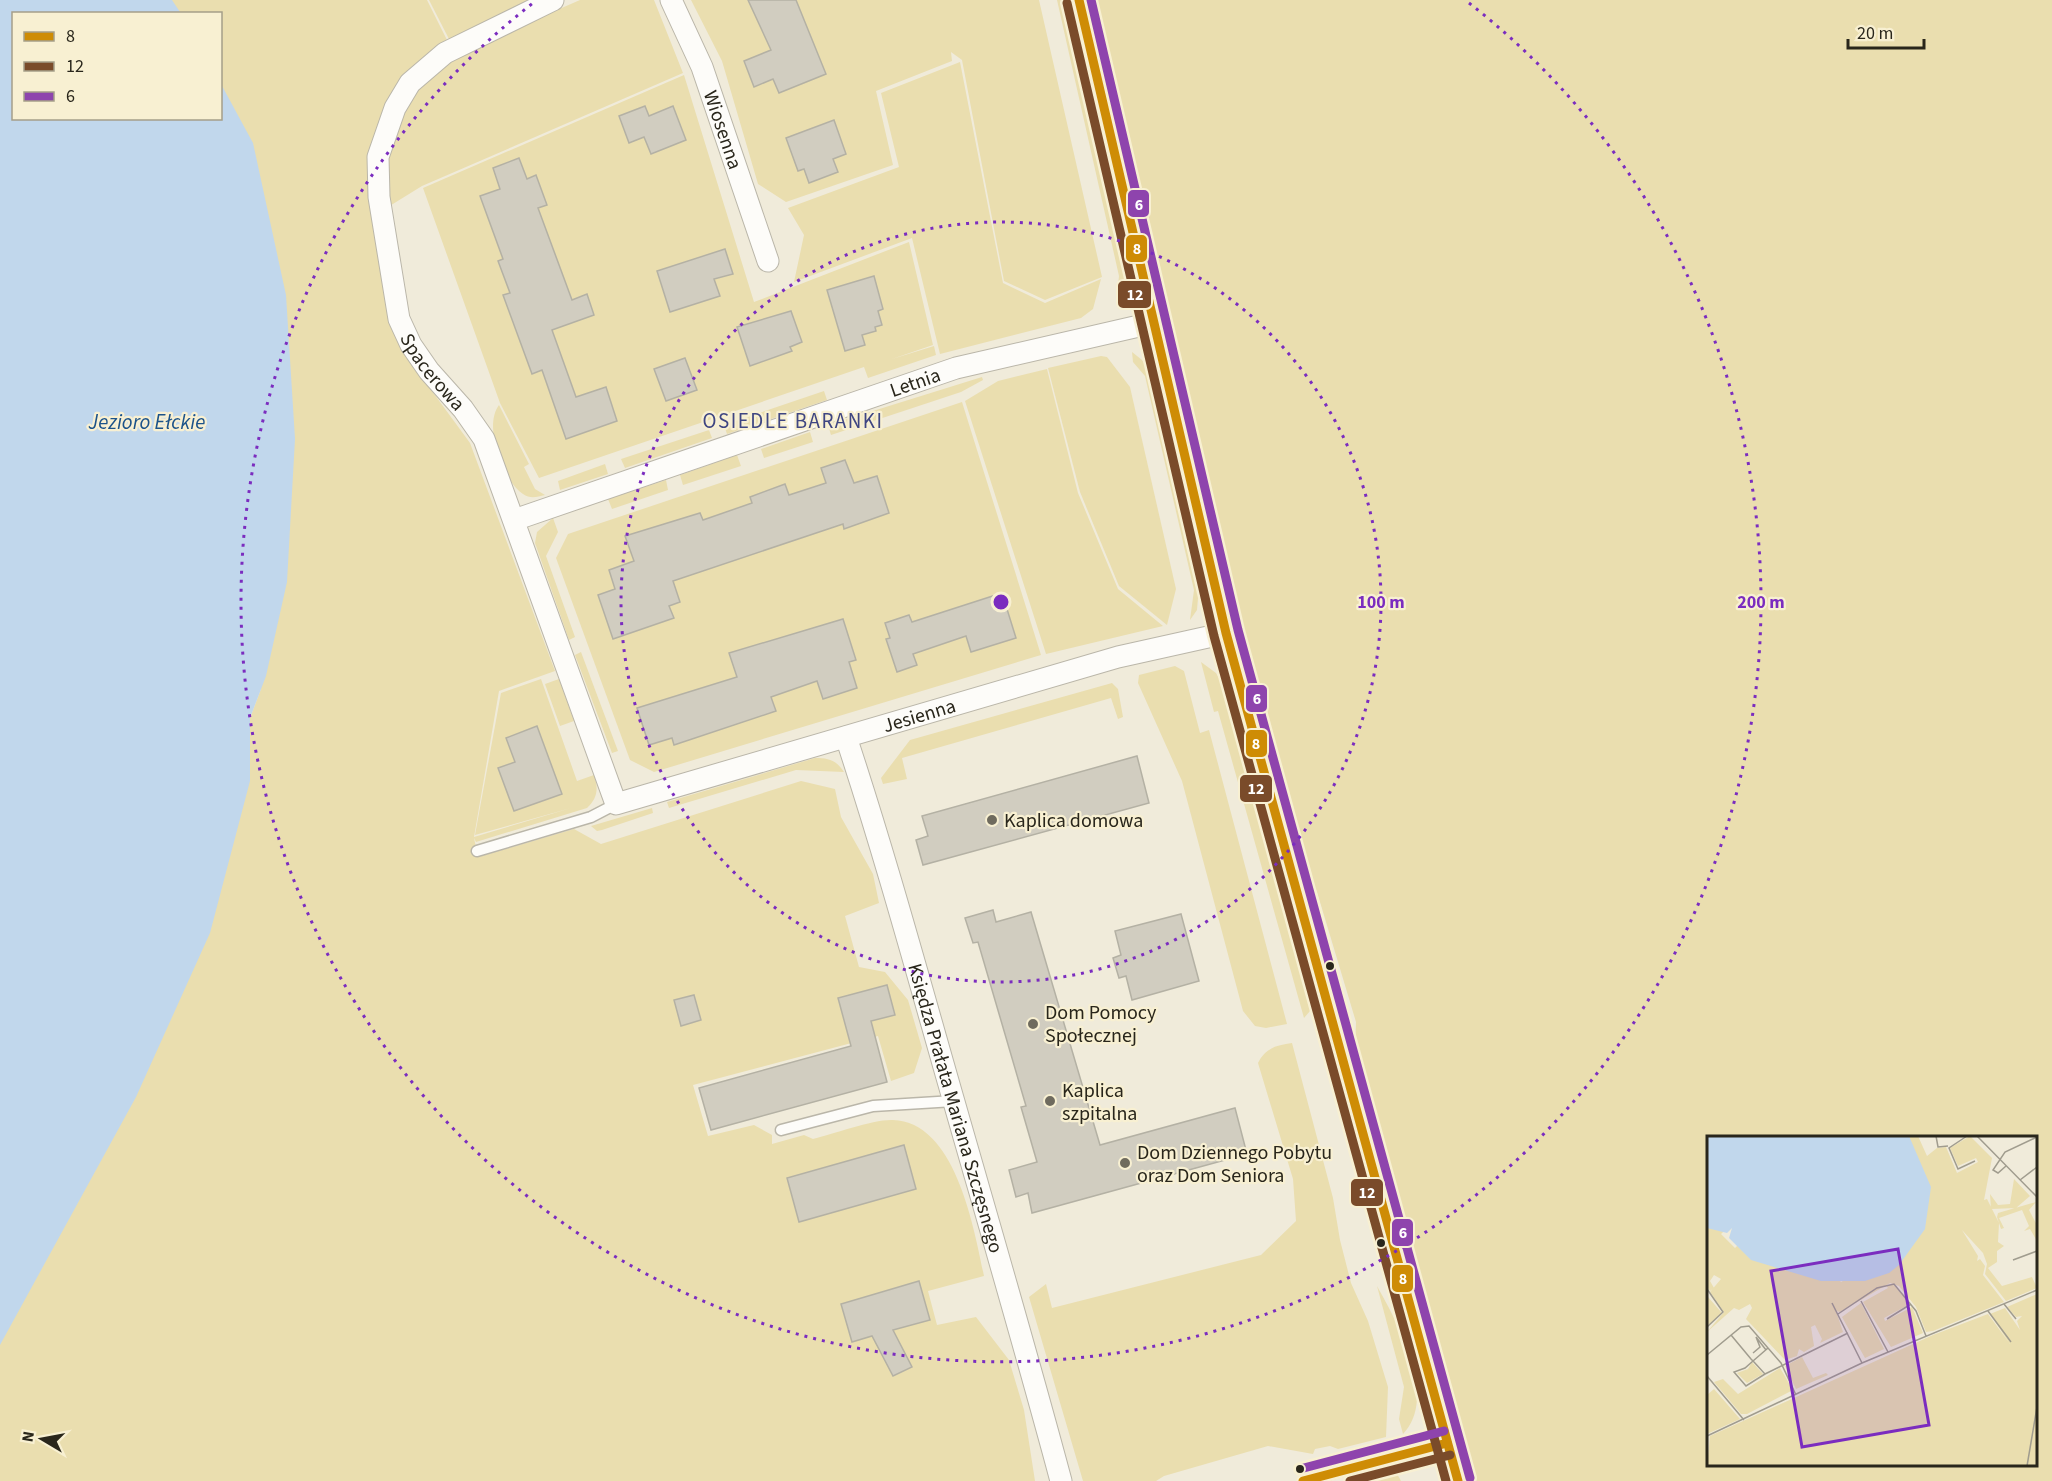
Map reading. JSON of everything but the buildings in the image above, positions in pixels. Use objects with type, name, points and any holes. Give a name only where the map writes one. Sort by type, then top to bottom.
[{"type":"street","name":"Spacerowa","points":[[553,0],[445,53],[410,84],[395,108],[378,157],[379,197],[399,319],[411,345],[429,371],[463,409],[484,439],[616,804]]},
{"type":"street","name":"Wiosenna","points":[[671,0],[702,67],[768,261]]},
{"type":"street","points":[[1079,0],[1226,633],[1458,1481]]},
{"type":"street","name":"Letnia","points":[[514,520],[956,368],[1152,322]]},
{"type":"street","name":"Jesienna","points":[[616,804],[1118,657],[1226,633]]},
{"type":"street","name":"Księdza Prałata Mariana Szczęsnego","points":[[846,737],[909,938],[1008,1283],[1061,1481]]},
{"type":"lane","points":[[477,851],[591,817],[616,804]]},
{"type":"lane","points":[[781,1130],[873,1106],[954,1101]]},
{"type":"lane","points":[[1303,1481],[1447,1443]]},
{"type":"shaded area","points":[[66,0],[427,0],[448,42],[417,64],[395,91],[380,123],[370,159],[407,357],[470,443],[555,671],[499,691],[474,837],[571,808],[475,835],[501,693],[541,679],[577,781],[594,775],[596,785],[595,797],[587,808],[476,842],[474,838],[478,857],[574,829],[601,844],[801,781],[835,789],[841,817],[873,874],[879,903],[845,916],[859,967],[885,972],[908,1000],[922,1048],[914,1073],[891,1081],[878,1036],[693,1085],[708,1136],[754,1125],[772,1135],[772,1144],[804,1135],[813,1139],[865,1124],[893,1120],[915,1125],[932,1139],[947,1158],[958,1181],[974,1232],[984,1276],[928,1291],[937,1325],[976,1317],[1009,1360],[1024,1410],[1035,1481],[0,1481],[0,1178],[248,736],[250,718],[261,689],[220,120],[222,120],[222,12],[76,12]]},
{"type":"shaded area","points":[[429,0],[531,0],[450,41]]},
{"type":"shaded area","points":[[580,0],[654,0],[683,73],[422,186],[388,207],[388,161],[398,123],[416,93],[440,69],[471,50],[505,32]]},
{"type":"shaded area","points":[[691,0],[1039,0],[1102,277],[1045,300],[1004,281],[962,60],[951,52],[952,61],[876,91],[893,165],[786,202],[758,184],[722,61]]},
{"type":"shaded area","points":[[1057,0],[1065,0],[1127,272],[1127,286],[1119,309],[1117,295],[1119,276]]},
{"type":"shaded area","points":[[1097,0],[2052,0],[2052,1481],[1474,1481],[1355,1054],[1356,1022],[1317,892],[1298,852],[1239,628]]},
{"type":"shaded area","points":[[960,62],[1003,283],[1045,303],[1101,279],[1093,309],[1081,318],[940,354],[912,238],[794,282],[804,235],[788,208],[899,167],[881,93]]},
{"type":"shaded area","points":[[684,75],[754,302],[909,242],[933,345],[892,359],[934,346],[936,355],[868,378],[864,367],[539,478],[500,403],[423,188]]},
{"type":"shaded area","points":[[1132,352],[1142,360],[1149,371],[1199,586],[1197,610],[1190,620],[1194,590],[1145,376],[1133,362]]},
{"type":"shaded area","points":[[1101,356],[1107,357],[1130,387],[1176,589],[1167,625],[1119,586],[1080,492],[1048,368]]},
{"type":"shaded area","points":[[1047,369],[1078,493],[1118,589],[1163,626],[1046,654],[965,401],[998,381]]},
{"type":"shaded area","points":[[982,377],[983,380],[961,392],[831,435],[828,425]]},
{"type":"shaded area","points":[[824,391],[827,400],[727,434],[724,425]]},
{"type":"shaded area","points":[[962,402],[1041,655],[654,772],[630,760],[556,558],[568,534]]},
{"type":"shaded area","points":[[499,405],[529,464],[524,467],[535,489],[545,495],[526,496],[508,477],[494,439],[493,426]]},
{"type":"shaded area","points":[[709,430],[712,438],[625,468],[621,459]]},
{"type":"shaded area","points":[[810,432],[813,442],[764,458],[761,449]]},
{"type":"shaded area","points":[[737,455],[741,466],[683,485],[680,475]]},
{"type":"shaded area","points":[[605,464],[608,474],[560,490],[558,481]]},
{"type":"shaded area","points":[[666,480],[668,490],[612,509],[608,499]]},
{"type":"shaded area","points":[[553,518],[558,532],[546,556],[575,637],[569,640],[535,543],[537,532]]},
{"type":"shaded area","points":[[581,652],[618,751],[612,753],[575,655]]},
{"type":"shaded area","points":[[1201,662],[1216,673],[1224,687],[1311,1001],[1310,1011],[1304,1018],[1218,711],[1214,712]]},
{"type":"shaded area","points":[[1175,666],[1184,671],[1200,733],[1209,730],[1287,1024],[1266,1028],[1255,1026],[1243,1011],[1182,781],[1138,683],[1139,675]]},
{"type":"shaded area","points":[[559,679],[574,721],[560,726],[545,684]]},
{"type":"shaded area","points":[[1112,683],[1118,689],[1123,717],[1118,719],[1111,698],[902,758],[907,779],[883,784],[881,778],[910,740]]},
{"type":"shaded area","points":[[815,758],[832,760],[844,772],[796,770],[669,808],[667,802]]},
{"type":"shaded area","points":[[652,808],[653,813],[602,830],[597,831],[591,826]]},
{"type":"shaded area","points":[[1292,1043],[1333,1198],[1340,1240],[1351,1283],[1368,1321],[1388,1387],[1386,1437],[1338,1449],[1330,1446],[1315,1449],[1313,1454],[1268,1446],[1164,1476],[1156,1481],[1083,1481],[1029,1297],[1046,1284],[1052,1308],[1261,1255],[1296,1221],[1293,1179],[1258,1063],[1272,1048]]},
{"type":"shaded area","points":[[1377,1286],[1404,1340],[1416,1381],[1417,1401],[1413,1419],[1403,1434],[1399,1419],[1404,1387]]},
{"type":"shaded area","points":[[1395,1470],[1401,1481],[1357,1481]]},
{"type":"water","name":"Jezioro Ełckie","points":[[0,0],[172,0],[180,12],[12,12],[12,120],[222,120],[222,86],[253,143],[286,295],[295,439],[287,582],[266,676],[250,718],[250,781],[210,933],[136,1097],[0,1345]]},
{"type":"transit line","name":"8","points":[[1079,0],[1226,633],[1458,1481]]},
{"type":"transit line","name":"6","points":[[1091,0],[1238,630],[1470,1478]]},
{"type":"transit line","name":"12","points":[[1067,3],[1214,636],[1446,1481]]},
{"type":"transit line","name":"6","points":[[1300,1469],[1444,1431]]},
{"type":"transit line","name":"8","points":[[1303,1481],[1447,1443]]},
{"type":"transit line","name":"12","points":[[1350,1481],[1450,1455]]},
{"type":"place","name":"Kaplica domowa","points":[[992,820]]},
{"type":"place","name":"Dom Pomocy Społecznej","points":[[1033,1024]]},
{"type":"place","name":"Kaplica szpitalna","points":[[1050,1101]]},
{"type":"place","name":"Dom Dziennego Pobytu oraz Dom Seniora","points":[[1125,1163]]},
{"type":"district","name":"OSIEDLE BARANKI","points":[[793,421]]}]
